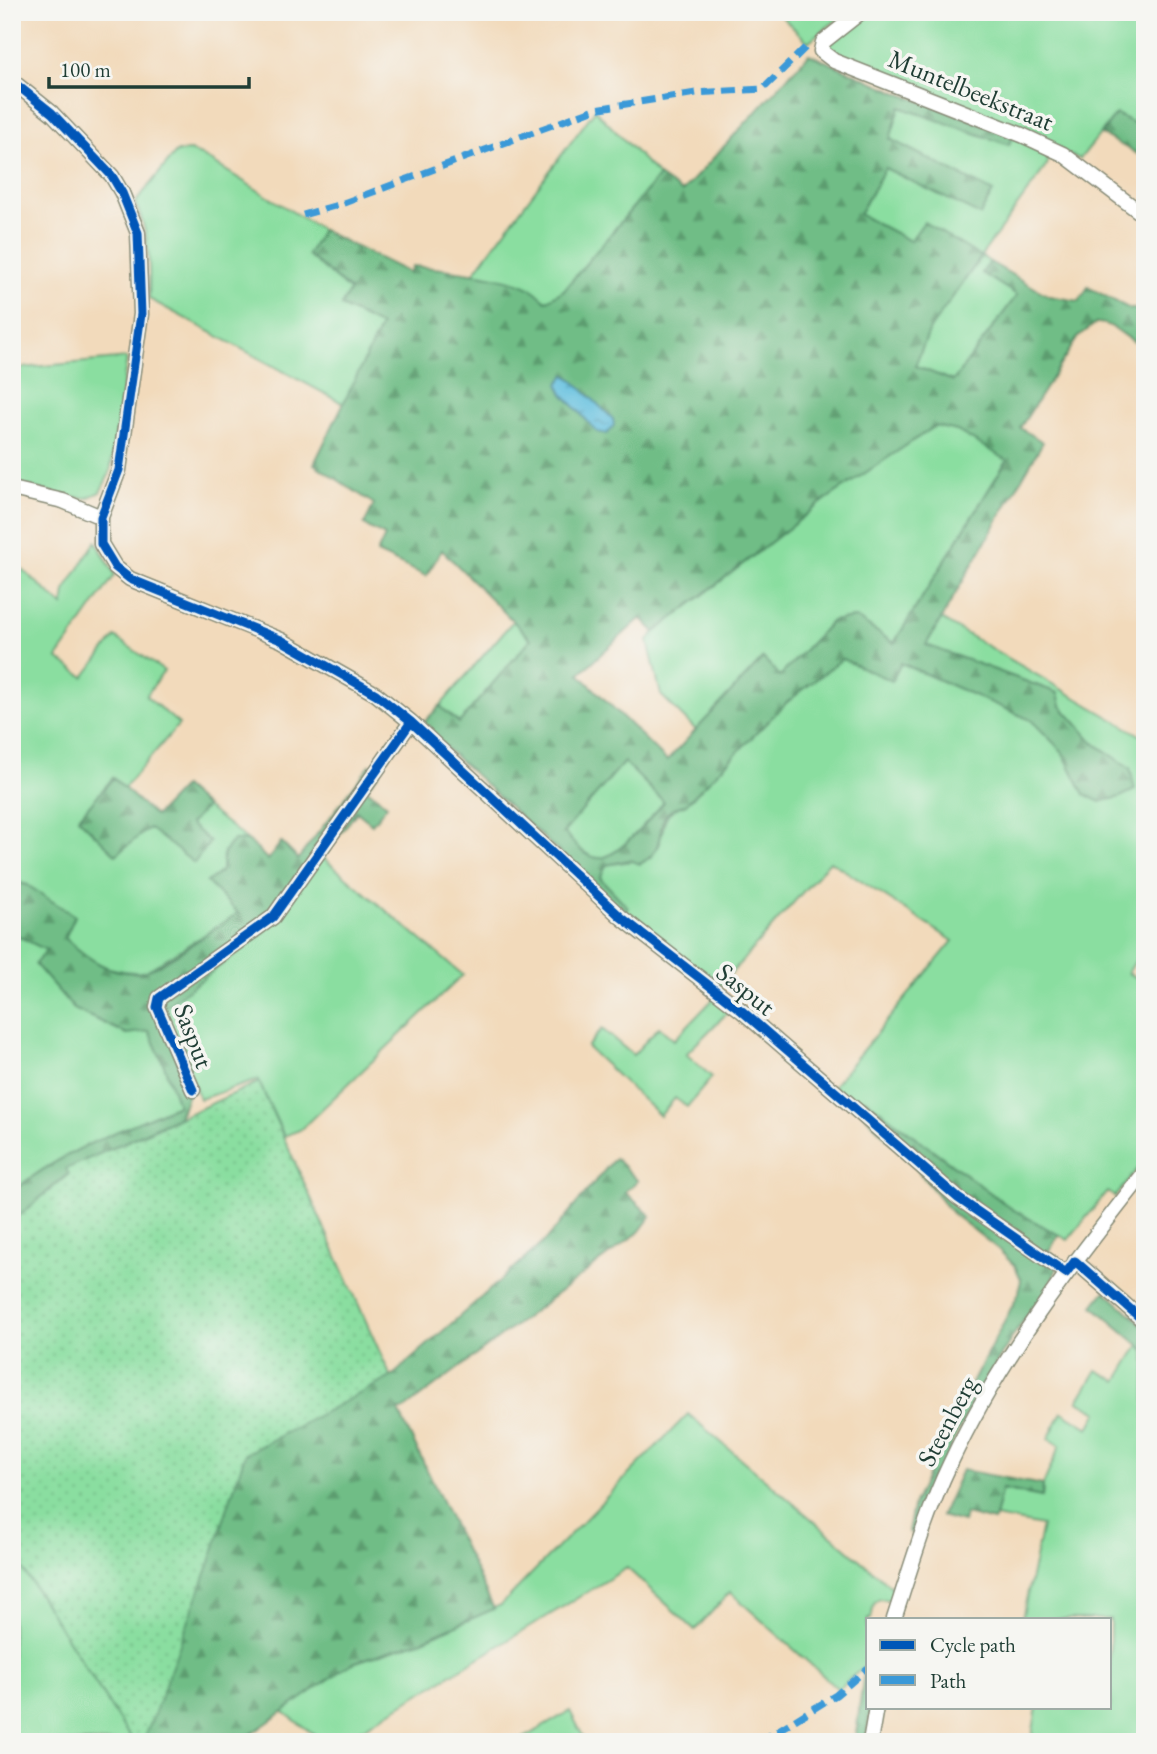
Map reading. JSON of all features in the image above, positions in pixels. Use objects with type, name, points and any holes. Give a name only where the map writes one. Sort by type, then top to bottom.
[{"type":"street","name":"Muntelbeekstraat","points":[[861,12],[823,42],[821,51],[834,61],[1022,135],[1063,154],[1145,216]]},
{"type":"street","points":[[12,81],[52,113],[111,176],[122,193],[138,233],[141,314],[119,470],[101,517],[63,501],[12,489]]},
{"type":"street","name":"Sasput","points":[[101,517],[101,544],[115,567],[130,579],[281,640],[376,694],[411,722],[621,917],[742,1011],[958,1198],[1071,1267],[1145,1322]]},
{"type":"street","name":"Sasput","points":[[193,1090],[157,1007],[159,998],[273,917],[411,722]]},
{"type":"street","points":[[1071,1267],[1145,1172]]},
{"type":"street","name":"Steenberg","points":[[894,1618],[921,1534],[950,1463],[1028,1326],[1071,1267]]},
{"type":"street","points":[[870,1742],[876,1708]]},
{"type":"green space","points":[[777,12],[847,12],[808,42]]},
{"type":"green space","points":[[866,12],[1145,12],[1145,129],[1116,114],[1080,159],[836,57],[824,46]]},
{"type":"green space","points":[[809,54],[901,94],[1012,135],[1009,145],[900,107],[890,139],[993,192],[980,215],[885,168],[859,214],[910,241],[924,222],[981,257],[930,329],[915,366],[953,381],[1017,295],[982,273],[990,262],[1049,296],[1079,301],[1088,287],[1130,309],[1145,309],[1145,347],[1103,324],[1096,323],[1078,337],[1020,428],[1043,442],[926,645],[1058,693],[1061,706],[1094,743],[1130,768],[1135,790],[1100,802],[1084,794],[1062,751],[1031,720],[901,663],[892,681],[842,659],[786,703],[686,804],[665,816],[658,844],[649,858],[640,864],[629,860],[606,865],[600,878],[628,907],[624,912],[421,725],[440,706],[459,723],[531,639],[442,550],[426,576],[377,553],[385,536],[364,525],[374,504],[314,464],[381,326],[341,306],[350,290],[308,255],[322,230],[409,273],[412,266],[493,277],[523,285],[546,301],[564,290],[659,176],[682,192]],"holes":[[[935,426],[957,431],[1007,460],[894,643],[856,618],[832,621],[780,676],[763,658],[667,761],[579,674],[641,618],[655,632],[825,500]],[[624,762],[664,802],[615,852],[606,857],[593,857],[579,848],[564,832]]]},
{"type":"green space","points":[[900,107],[1009,145],[1012,135],[1048,152],[1049,157],[1047,165],[981,256],[990,262],[982,273],[1017,295],[953,381],[915,366],[930,329],[981,257],[924,223],[910,241],[859,215],[885,168],[980,214],[890,138]]},
{"type":"green space","points":[[595,110],[659,176],[564,290],[546,301],[531,289],[473,274]]},
{"type":"green space","points":[[1116,114],[1145,129],[1145,158],[1101,134]]},
{"type":"green space","points":[[190,151],[201,155],[322,230],[308,255],[350,291],[341,306],[382,326],[344,404],[149,299],[146,238],[135,203],[176,152]]},
{"type":"green space","points":[[127,358],[110,473],[100,492],[87,498],[69,497],[12,482],[12,369]]},
{"type":"green space","points":[[935,426],[957,431],[1007,460],[894,643],[856,618],[832,621],[780,677],[763,658],[696,730],[661,695],[648,641],[655,632],[825,500]]},
{"type":"green space","points":[[96,541],[115,575],[57,658],[84,677],[115,637],[164,671],[146,696],[179,724],[124,788],[113,778],[79,818],[149,828],[189,824],[206,807],[249,841],[234,840],[223,853],[222,871],[207,882],[239,913],[143,973],[104,967],[84,956],[65,938],[28,885],[12,881],[12,560],[63,606],[65,591]]},
{"type":"green space","points":[[941,619],[1145,738],[1145,945],[1128,973],[1145,982],[1145,1160],[1115,1197],[1107,1192],[1068,1240],[1012,1209],[865,1099],[857,1107],[833,1086],[953,941],[830,861],[720,986],[624,912],[600,878],[606,865],[651,858],[659,842],[665,819],[670,813],[686,804],[786,703],[842,658],[891,680],[900,663],[1031,720],[1062,751],[1084,794],[1130,768],[1094,743],[1061,706],[1058,693],[926,645]]},
{"type":"green space","points":[[513,621],[531,639],[459,723],[440,706]]},
{"type":"green space","points":[[624,762],[664,802],[624,845],[606,857],[593,857],[563,832]]},
{"type":"green space","points":[[370,765],[379,773],[366,788],[387,805],[372,824],[357,812],[261,935],[161,1010],[188,1094],[180,1116],[67,1169],[69,1173],[12,1222],[12,1192],[31,1178],[71,1153],[178,1105],[149,1031],[127,1034],[74,1009],[35,964],[46,950],[12,933],[12,881],[27,885],[75,916],[65,938],[91,959],[109,968],[130,973],[149,970],[238,913],[207,882],[222,871],[224,854],[230,843],[234,840],[249,841],[268,860],[281,842],[298,859]]},
{"type":"green space","points":[[113,778],[155,816],[183,787],[206,807],[190,824],[210,842],[194,863],[149,828],[116,855],[78,818]]},
{"type":"green space","points":[[321,856],[463,975],[300,1130],[284,1136],[258,1080],[200,1099],[161,1010],[261,935]]},
{"type":"green space","points":[[12,933],[47,950],[36,965],[74,1009],[127,1034],[149,1031],[178,1105],[71,1153],[12,1192]]},
{"type":"green space","points":[[714,998],[730,1010],[686,1054],[712,1077],[687,1107],[675,1098],[660,1116],[587,1047],[602,1029],[633,1055],[659,1027],[674,1040]]},
{"type":"green space","points":[[258,1080],[391,1377],[245,1454],[210,1562],[154,1715],[144,1739],[133,1742],[12,1552],[12,1222],[69,1174],[66,1169],[257,1083]]},
{"type":"green space","points":[[864,1099],[1012,1209],[1059,1235],[1048,1252],[1059,1258],[1052,1280],[985,1381],[952,1444],[923,1517],[912,1534],[908,1531],[914,1503],[1019,1293],[1021,1279],[1015,1266],[952,1213],[915,1167],[857,1107]]},
{"type":"green space","points":[[615,1158],[638,1181],[625,1192],[651,1216],[639,1232],[403,1410],[398,1410],[494,1609],[420,1641],[352,1663],[240,1742],[140,1742],[144,1739],[210,1562],[245,1454],[391,1377],[546,1240]]},
{"type":"green space","points":[[1105,1291],[1145,1327],[1145,1350],[1093,1306]]},
{"type":"green space","points":[[1139,1345],[1145,1350],[1145,1742],[1031,1742],[1037,1708],[1112,1708],[1112,1618],[1022,1618],[1042,1526],[995,1517],[1001,1489],[1042,1497],[1043,1485],[1060,1445],[1048,1439],[1062,1412],[1089,1428],[1098,1412],[1078,1401],[1097,1370],[1117,1381]]},
{"type":"green space","points":[[688,1414],[894,1589],[892,1600],[879,1599],[874,1604],[871,1618],[866,1618],[866,1665],[838,1689],[730,1592],[695,1630],[627,1568],[340,1742],[324,1742],[269,1701],[313,1676],[420,1641],[501,1605]]},
{"type":"green space","points":[[962,1470],[1043,1485],[1042,1497],[1002,1489],[994,1521],[965,1514],[963,1522],[941,1516]]},
{"type":"green space","points":[[12,1552],[133,1742],[12,1742]]},
{"type":"green space","points":[[866,1657],[866,1708],[871,1708],[865,1742],[855,1742]]},
{"type":"green space","points":[[570,1711],[586,1742],[517,1742]]},
{"type":"water","points":[[565,375],[613,419],[614,425],[607,434],[597,432],[563,394],[558,384]]},
{"type":"marked path","points":[[303,215],[341,204],[595,109],[696,93],[763,89],[807,46]]},
{"type":"marked path","points":[[759,1742],[836,1695],[866,1670]]},
{"type":"cycle path","points":[[12,81],[52,113],[112,176],[138,233],[141,314],[119,470],[101,517],[101,544],[115,567],[130,579],[281,640],[376,694],[411,722],[621,917],[742,1011],[958,1198],[1066,1273],[1075,1261],[1145,1322]]},
{"type":"cycle path","points":[[193,1090],[157,1007],[159,998],[273,917],[411,722]]}]
